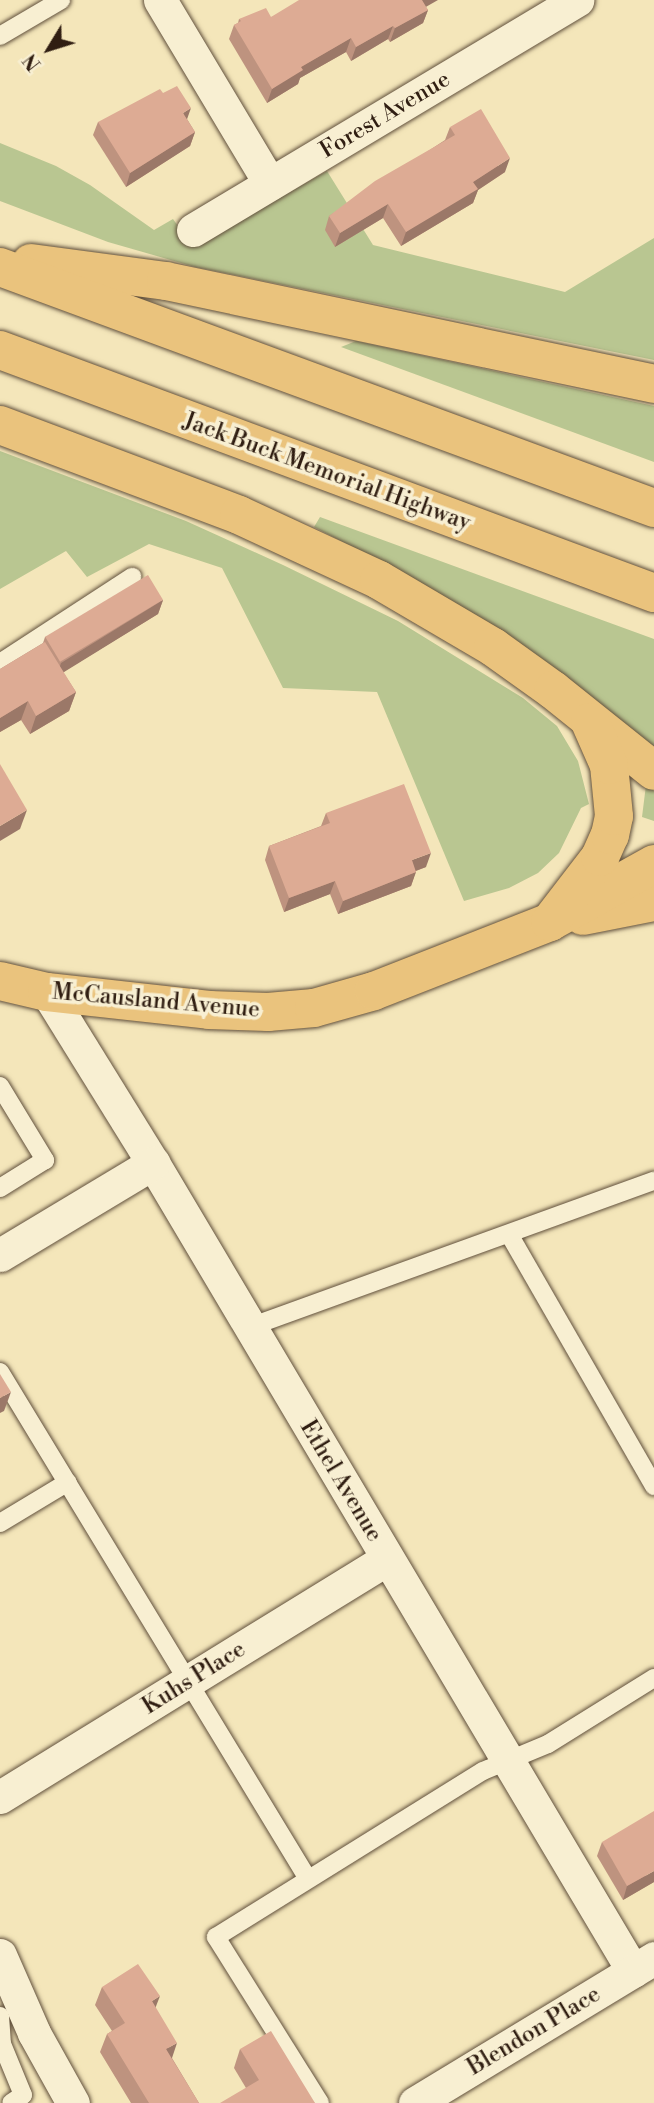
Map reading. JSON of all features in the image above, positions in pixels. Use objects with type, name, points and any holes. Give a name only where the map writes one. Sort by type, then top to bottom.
[{"type":"main road","points":[[0,260],[166,281],[654,384]]},
{"type":"main road","points":[[0,267],[654,508]]},
{"type":"main road","name":"Jack Buck Memorial Highway","points":[[0,350],[654,593]]},
{"type":"main road","points":[[0,425],[239,515],[379,580],[493,647],[588,717],[654,771]]},
{"type":"main road","points":[[550,922],[600,857],[610,835],[614,816],[609,765],[588,717]]},
{"type":"main road","name":"McCausland Avenue","points":[[0,981],[47,992],[209,1010],[268,1012],[314,1008],[374,991],[550,922],[654,864]]},
{"type":"main road","name":"McCausland Avenue","points":[[550,922],[654,902]]},
{"type":"street","points":[[160,0],[270,184]]},
{"type":"street","name":"Forest Avenue","points":[[193,230],[578,0]]},
{"type":"street","name":"Ethel Avenue","points":[[47,992],[153,1163],[508,1761],[643,1965]]},
{"type":"street","points":[[2,1248],[153,1163]]},
{"type":"street","name":"Kuhs Place","points":[[0,1797],[387,1559]]},
{"type":"street","points":[[0,1955],[7,2010],[34,2033],[73,2103]]},
{"type":"street","name":"Blendon Place","points":[[415,2103],[643,1965]]},
{"type":"lane","points":[[0,36],[61,0]]},
{"type":"lane","points":[[0,663],[132,578]]},
{"type":"lane","points":[[0,1086],[45,1160],[0,1188]]},
{"type":"lane","points":[[250,1327],[654,1181]]},
{"type":"lane","points":[[509,1234],[654,1486]]},
{"type":"lane","points":[[0,1371],[308,1880]]},
{"type":"lane","points":[[0,1523],[68,1482]]},
{"type":"lane","points":[[320,2103],[216,1937],[483,1771],[548,1744],[654,1678]]},
{"type":"lane","points":[[7,2010],[2,2044],[23,2095],[11,2103]]},
{"type":"green space","points":[[0,143],[56,166],[90,185],[154,230],[173,219],[193,247],[327,171],[373,245],[565,292],[654,238],[654,360],[195,267],[108,242],[0,201]]},
{"type":"green space","points":[[356,341],[654,406],[654,462],[341,347]]},
{"type":"green space","points":[[0,451],[186,521],[283,565],[398,621],[523,698],[557,726],[578,761],[589,804],[581,808],[559,853],[538,873],[509,888],[464,901],[377,692],[283,688],[222,568],[149,544],[87,577],[66,551],[0,589]]},
{"type":"green space","points":[[320,517],[654,639],[654,748],[551,666],[364,553],[314,527]]},
{"type":"green space","points":[[646,785],[654,791],[654,821],[642,817]]},
{"type":"building","points":[[299,0],[422,0],[428,10],[356,47],[351,38],[301,67],[303,70],[272,89],[234,25],[241,21],[239,19],[266,8],[271,17]]},
{"type":"building","points":[[177,86],[191,108],[183,113],[195,132],[130,173],[98,122],[160,89],[163,93]]},
{"type":"building","points":[[481,109],[510,158],[473,182],[478,189],[406,232],[388,204],[340,233],[329,216],[375,181],[455,135],[450,127]]},
{"type":"building","points":[[148,575],[163,600],[60,662],[45,637]]},
{"type":"building","points":[[45,642],[76,692],[36,716],[28,701],[0,718],[0,669]]},
{"type":"building","points":[[0,764],[27,810],[0,826]]},
{"type":"building","points":[[404,784],[431,853],[412,860],[416,872],[343,901],[335,881],[289,898],[269,846],[330,823],[326,813]]},
{"type":"building","points":[[0,1374],[11,1392],[0,1398]]},
{"type":"building","points":[[654,1811],[654,1871],[627,1886],[602,1842]]},
{"type":"building","points":[[138,1964],[160,1996],[152,2001],[177,2043],[166,2049],[199,2103],[149,2103],[107,2034],[125,2023],[102,1987]]},
{"type":"building","points":[[271,2031],[315,2103],[220,2103],[259,2080],[240,2049]]}]
